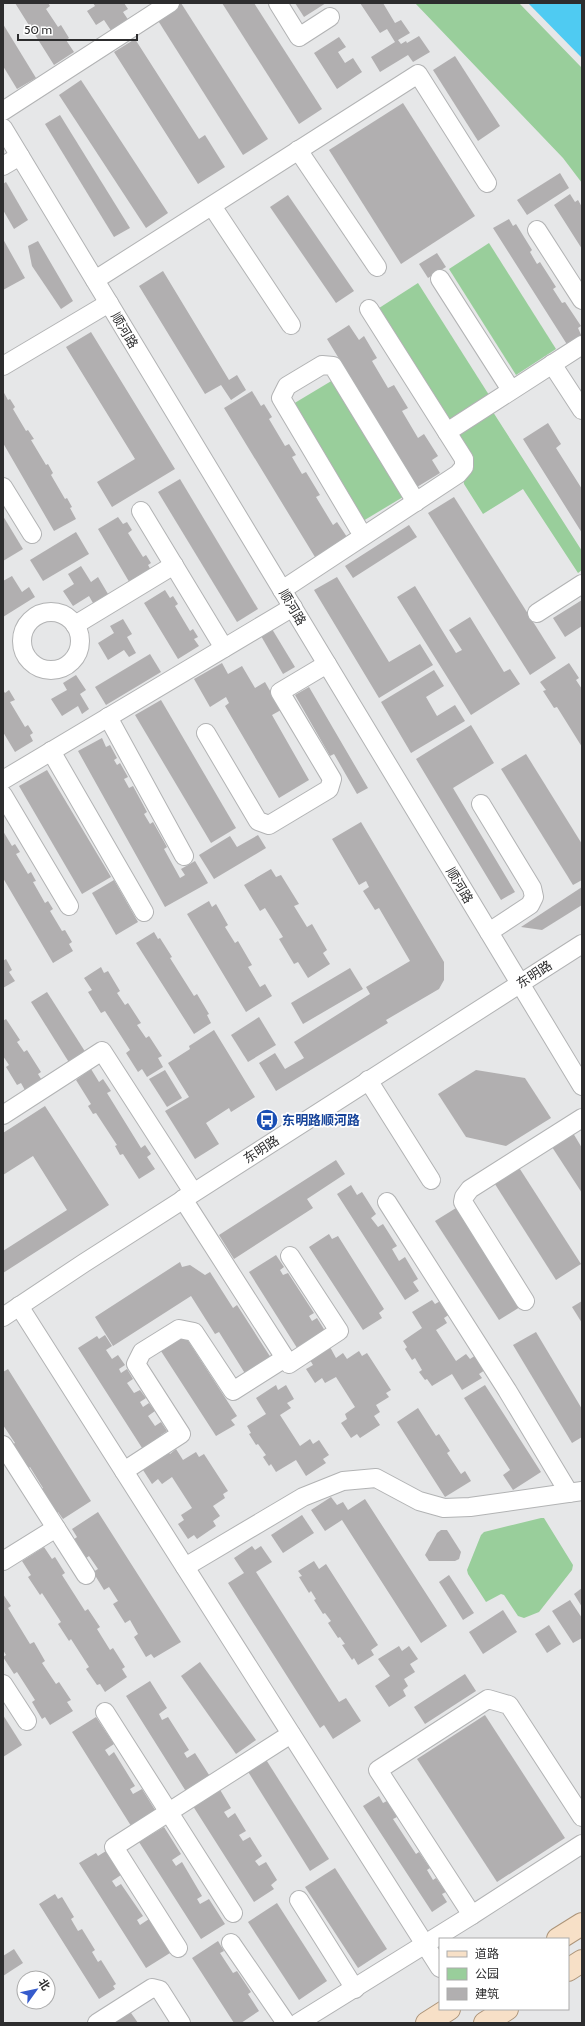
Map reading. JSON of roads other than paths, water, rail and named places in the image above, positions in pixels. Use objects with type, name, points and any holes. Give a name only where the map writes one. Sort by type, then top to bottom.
[{"type":"main road","points":[[560,1938],[582,1924]]},
{"type":"main road","points":[[569,1969],[582,1961]]},
{"type":"main road","points":[[427,2023],[447,2010]]},
{"type":"main road","points":[[485,2023],[505,2010]]},
{"type":"street","points":[[3,112],[170,3]]},
{"type":"street","points":[[278,3],[299,37],[330,17]]},
{"type":"street","points":[[95,280],[418,74],[487,183]]},
{"type":"street","name":"顺河路","points":[[3,128],[582,1086]]},
{"type":"street","points":[[298,150],[377,267]]},
{"type":"street","points":[[3,166],[20,156]]},
{"type":"street","points":[[212,206],[291,325]]},
{"type":"street","points":[[537,230],[582,300]]},
{"type":"street","points":[[440,279],[511,390]]},
{"type":"street","points":[[3,366],[109,303]]},
{"type":"street","points":[[282,590],[458,474],[464,467],[464,459],[369,309]]},
{"type":"street","points":[[447,432],[582,345]]},
{"type":"street","points":[[552,364],[582,410]]},
{"type":"street","points":[[363,536],[281,398],[287,386],[322,366],[333,366],[416,502]]},
{"type":"street","points":[[3,487],[32,534]]},
{"type":"street","points":[[141,511],[224,648]]},
{"type":"street","points":[[75,625],[174,565]]},
{"type":"street","points":[[537,613],[582,584]]},
{"type":"street","points":[[3,780],[293,607]]},
{"type":"street","points":[[206,733],[258,822],[270,825],[329,789],[332,779],[280,692],[327,664]]},
{"type":"street","points":[[108,717],[184,856]]},
{"type":"street","points":[[51,750],[144,912]]},
{"type":"street","points":[[3,795],[69,906]]},
{"type":"street","points":[[481,804],[532,888],[534,898],[530,905],[489,932]]},
{"type":"street","name":"东明路","points":[[3,1317],[368,1080],[582,944]]},
{"type":"street","points":[[3,1115],[102,1051],[289,1364],[339,1331],[290,1256]]},
{"type":"street","points":[[368,1080],[431,1180]]},
{"type":"street","points":[[525,1301],[463,1202],[464,1197],[470,1189],[582,1118]]},
{"type":"street","points":[[185,1567],[303,1497],[343,1481],[376,1478],[419,1501],[444,1508],[470,1507],[575,1492],[507,1390],[387,1202]]},
{"type":"street","points":[[19,1306],[439,1966]]},
{"type":"street","points":[[124,1471],[181,1434],[136,1364],[142,1352],[179,1329],[194,1332],[233,1391],[285,1358]]},
{"type":"street","points":[[3,1445],[86,1575]]},
{"type":"street","points":[[3,1561],[56,1528]]},
{"type":"street","points":[[3,1684],[26,1721]]},
{"type":"street","points":[[472,1915],[378,1770],[488,1699],[509,1705],[582,1817]]},
{"type":"street","points":[[105,1712],[233,1913]]},
{"type":"street","points":[[178,1948],[114,1847],[291,1734]]},
{"type":"street","points":[[298,2023],[426,1945],[582,1844]]},
{"type":"street","points":[[299,1900],[355,1989]]},
{"type":"street","points":[[231,1943],[286,2023]]},
{"type":"street","points":[[97,2023],[152,1988],[160,1990],[181,2023]]},
{"type":"water","points":[[528,3],[582,3],[582,58]]},
{"type":"place","name":"东明路顺河路","points":[[267,1120]]}]
